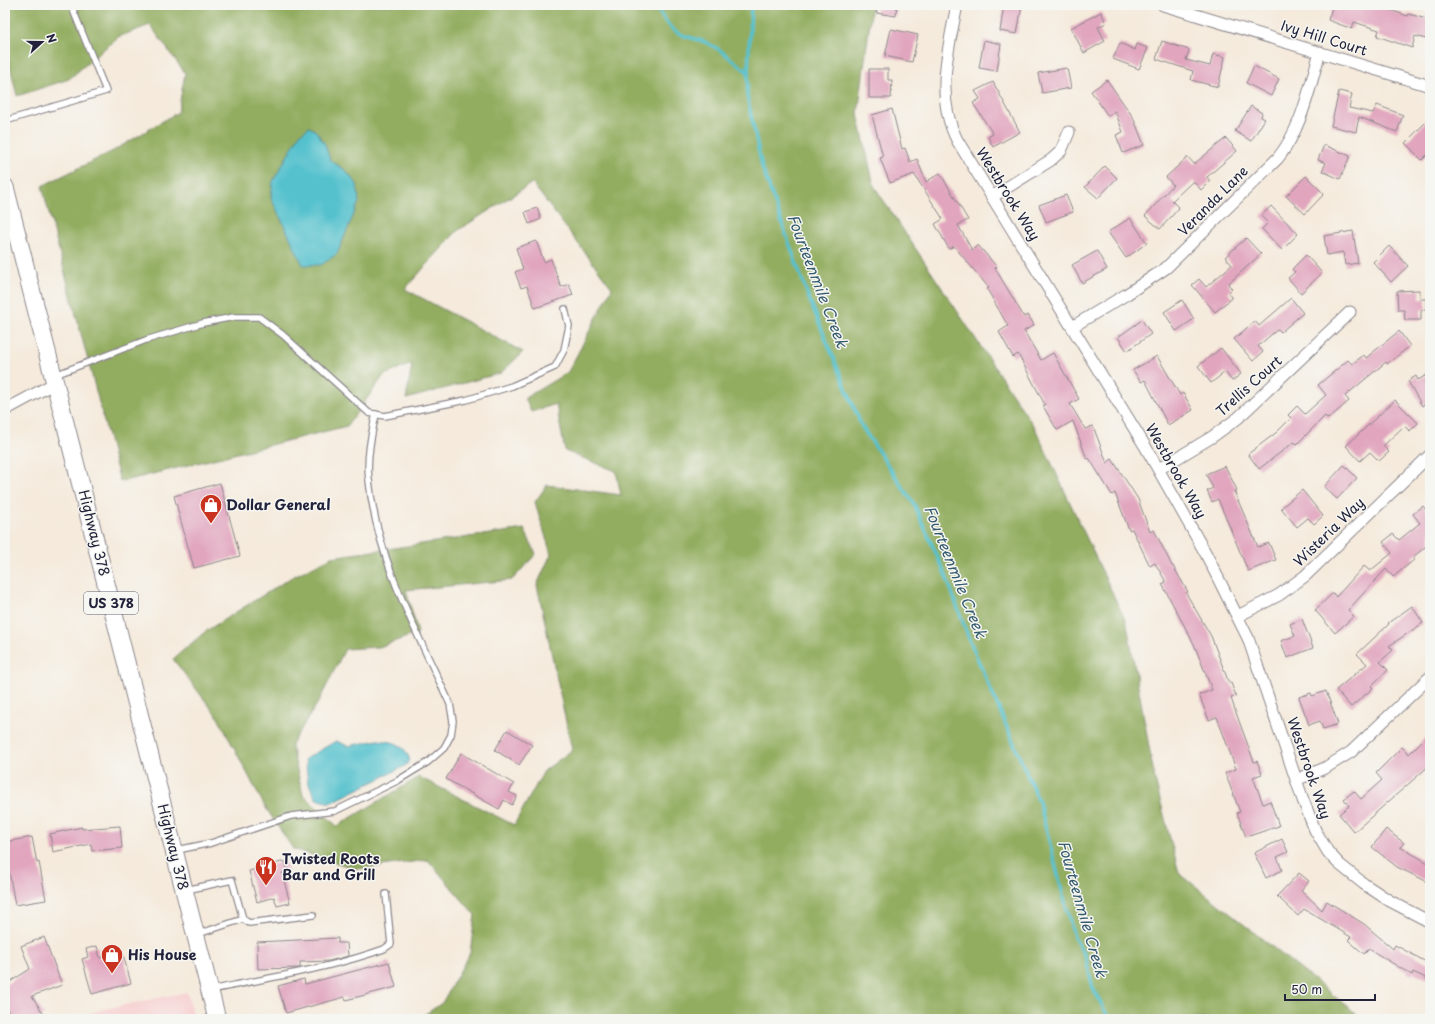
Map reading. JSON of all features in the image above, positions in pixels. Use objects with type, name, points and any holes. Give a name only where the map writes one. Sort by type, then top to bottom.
[{"type":"main road","name":"Highway 378","points":[[5,187],[195,934],[218,1019]]},
{"type":"street","name":"Westbrook Way","points":[[957,5],[945,71],[944,85],[946,114],[957,140],[1159,469],[1238,616],[1248,638],[1296,780],[1315,830],[1328,852],[1364,884],[1390,901],[1430,922]]},
{"type":"street","name":"Ivy Hill Court","points":[[1163,5],[1430,86]]},
{"type":"street","name":"Veranda Lane","points":[[1072,327],[1127,294],[1166,268],[1278,158],[1288,146],[1295,132],[1320,52]]},
{"type":"street","points":[[992,197],[1051,160],[1061,151],[1069,132]]},
{"type":"street","name":"Trellis Court","points":[[1159,469],[1212,437],[1238,418],[1350,312]]},
{"type":"street","points":[[5,410],[54,380]]},
{"type":"street","name":"Wisteria Way","points":[[1238,616],[1279,595],[1306,576],[1430,455]]},
{"type":"street","points":[[1296,780],[1326,768],[1351,752],[1430,677]]},
{"type":"lane","points":[[5,121],[106,91],[71,5]]},
{"type":"lane","points":[[54,380],[146,340],[234,316],[259,317],[282,334],[369,413],[385,416],[466,400],[512,386],[554,367],[564,350],[569,326],[565,309]]},
{"type":"lane","points":[[174,850],[211,843],[291,816],[335,811],[397,781],[428,762],[444,748],[451,735],[452,721],[450,704],[404,607],[378,534],[368,480],[370,437],[376,414]]},
{"type":"lane","points":[[184,891],[232,880],[243,919],[249,923],[313,915]]},
{"type":"lane","points":[[210,991],[275,976],[324,967],[384,949],[391,944],[386,894]]},
{"type":"lane","points":[[195,934],[243,919]]},
{"type":"shaded area","points":[[187,992],[194,1019],[77,1019],[100,1010]]},
{"type":"green space","points":[[5,5],[872,5],[858,114],[874,186],[1035,428],[1127,624],[1155,780],[1179,873],[1363,1019],[418,1019],[442,1003],[470,953],[475,915],[428,860],[357,869],[293,849],[264,805],[217,716],[173,659],[206,631],[292,577],[332,557],[524,529],[536,554],[512,580],[406,590],[418,633],[379,647],[345,649],[319,701],[291,745],[303,795],[337,826],[419,777],[514,825],[544,771],[572,750],[537,585],[551,554],[535,502],[547,485],[621,495],[616,471],[565,451],[556,404],[531,412],[525,398],[568,372],[612,288],[532,183],[457,231],[405,289],[523,352],[501,373],[406,399],[412,364],[384,375],[347,426],[120,482],[42,186],[113,151],[178,112],[185,73],[150,25],[118,37],[69,79],[17,96],[5,45]]},
{"type":"water","points":[[309,127],[315,130],[325,144],[330,160],[345,170],[357,184],[359,202],[337,254],[321,265],[303,265],[271,198],[273,181],[300,134]]},
{"type":"water","points":[[378,740],[398,744],[410,760],[405,766],[330,803],[316,799],[308,782],[305,759],[336,741],[348,746]]},
{"type":"building","points":[[877,5],[897,5],[896,16],[876,13]]},
{"type":"building","points":[[1004,5],[1022,5],[1017,34],[1000,31]]},
{"type":"building","points":[[1333,5],[1375,5],[1408,16],[1409,14],[1430,20],[1430,40],[1415,36],[1412,48],[1377,36],[1379,30],[1354,22],[1352,29],[1328,20]]},
{"type":"building","points":[[1101,12],[1106,23],[1098,27],[1105,41],[1084,53],[1071,28]]},
{"type":"building","points":[[891,29],[918,35],[912,62],[885,56]]},
{"type":"building","points":[[984,40],[1001,44],[997,71],[979,68]]},
{"type":"building","points":[[1162,41],[1189,50],[1186,60],[1210,66],[1213,54],[1225,57],[1218,87],[1191,80],[1193,71],[1156,59]]},
{"type":"building","points":[[1120,43],[1135,50],[1137,44],[1148,48],[1139,69],[1113,59]]},
{"type":"building","points":[[1254,66],[1279,79],[1271,96],[1246,83]]},
{"type":"building","points":[[1067,68],[1071,88],[1042,93],[1038,73]]},
{"type":"building","points":[[869,69],[888,69],[888,80],[892,80],[891,98],[869,98]]},
{"type":"building","points":[[1107,80],[1133,117],[1144,145],[1123,153],[1116,135],[1123,132],[1115,111],[1108,116],[1091,91]]},
{"type":"building","points":[[993,82],[1020,132],[993,147],[988,137],[993,134],[973,103],[980,99],[975,91]]},
{"type":"building","points":[[1339,91],[1352,94],[1349,108],[1373,113],[1377,105],[1403,115],[1397,132],[1359,117],[1356,132],[1331,126]]},
{"type":"building","points":[[1251,106],[1262,113],[1261,117],[1265,119],[1251,141],[1235,131]]},
{"type":"building","points":[[892,109],[902,149],[905,148],[910,162],[917,159],[926,182],[940,173],[968,220],[958,225],[972,250],[978,245],[997,267],[995,268],[1024,317],[1028,315],[1034,325],[1024,331],[1041,360],[1053,353],[1079,399],[1070,404],[1085,429],[1093,426],[1107,463],[1112,459],[1138,499],[1150,532],[1154,530],[1172,566],[1188,592],[1186,593],[1211,636],[1229,683],[1231,683],[1236,696],[1231,698],[1254,762],[1257,761],[1262,774],[1253,777],[1263,804],[1270,801],[1279,826],[1246,837],[1237,813],[1240,812],[1225,773],[1236,769],[1217,717],[1209,720],[1199,695],[1212,690],[1194,644],[1162,584],[1166,582],[1155,563],[1150,566],[1132,529],[1129,530],[1115,493],[1112,495],[1089,458],[1087,459],[1073,421],[1057,430],[1043,406],[1045,405],[1018,354],[1013,357],[999,332],[1008,326],[987,289],[989,288],[954,246],[949,249],[935,224],[943,219],[914,174],[890,183],[880,158],[883,157],[872,115]]},
{"type":"building","points":[[1430,118],[1430,152],[1422,160],[1405,143]]},
{"type":"building","points":[[1226,138],[1237,151],[1207,177],[1210,181],[1201,190],[1193,181],[1172,201],[1179,208],[1160,229],[1145,216],[1173,185],[1166,177],[1188,157],[1194,164]]},
{"type":"building","points":[[1324,145],[1350,156],[1340,179],[1322,171],[1326,163],[1318,160]]},
{"type":"building","points":[[1105,166],[1117,178],[1098,198],[1085,187]]},
{"type":"building","points":[[1306,176],[1324,194],[1305,214],[1286,196]]},
{"type":"building","points":[[1066,195],[1073,212],[1046,222],[1039,205]]},
{"type":"building","points":[[1271,206],[1298,234],[1282,250],[1262,229],[1268,223],[1261,216]]},
{"type":"building","points":[[537,208],[541,219],[529,224],[525,212]]},
{"type":"building","points":[[1130,218],[1147,243],[1126,258],[1108,232]]},
{"type":"building","points":[[1353,231],[1358,263],[1345,265],[1343,252],[1327,255],[1324,236]]},
{"type":"building","points":[[1246,238],[1261,254],[1228,284],[1232,289],[1228,293],[1232,298],[1215,312],[1192,285],[1199,279],[1206,287],[1232,265],[1225,257]]},
{"type":"building","points":[[536,241],[544,262],[551,259],[561,287],[569,284],[573,295],[535,308],[527,286],[521,288],[515,272],[523,269],[516,248]]},
{"type":"building","points":[[1389,246],[1408,266],[1391,282],[1373,262]]},
{"type":"building","points":[[1097,251],[1107,269],[1082,283],[1072,265]]},
{"type":"building","points":[[1306,255],[1322,273],[1301,293],[1288,278],[1295,272],[1292,269]]},
{"type":"building","points":[[1419,290],[1420,299],[1426,299],[1426,309],[1421,310],[1421,320],[1405,320],[1404,310],[1398,310],[1397,291]]},
{"type":"building","points":[[1291,298],[1303,313],[1281,332],[1278,329],[1258,346],[1263,352],[1253,361],[1234,339],[1255,321],[1259,326]]},
{"type":"building","points":[[1182,300],[1194,319],[1176,331],[1164,312]]},
{"type":"building","points":[[1142,320],[1151,334],[1127,351],[1118,337]]},
{"type":"building","points":[[1399,331],[1410,346],[1387,364],[1386,362],[1345,396],[1349,401],[1328,419],[1325,416],[1297,444],[1294,442],[1259,469],[1248,454],[1277,432],[1291,418],[1288,415],[1297,406],[1305,414],[1326,395],[1318,385],[1348,360],[1352,364],[1364,355],[1366,358]]},
{"type":"building","points":[[1221,348],[1241,374],[1232,381],[1225,372],[1211,383],[1198,366]]},
{"type":"building","points":[[1157,356],[1180,395],[1183,393],[1193,410],[1168,425],[1145,380],[1141,382],[1133,370]]},
{"type":"building","points":[[1430,373],[1430,401],[1422,406],[1408,381],[1416,376],[1418,380]]},
{"type":"building","points":[[1395,400],[1418,423],[1410,431],[1404,426],[1383,446],[1389,452],[1379,461],[1370,452],[1360,461],[1346,446]]},
{"type":"building","points":[[1344,465],[1357,478],[1337,499],[1324,487]]},
{"type":"building","points":[[1225,466],[1237,490],[1234,491],[1258,547],[1269,543],[1276,560],[1248,571],[1218,499],[1212,502],[1207,491],[1213,488],[1206,474]]},
{"type":"building","points":[[220,483],[240,556],[194,568],[174,496]]},
{"type":"building","points":[[1302,490],[1323,516],[1314,524],[1308,518],[1297,527],[1281,508]]},
{"type":"building","points":[[1423,506],[1430,515],[1430,543],[1413,557],[1415,559],[1393,577],[1386,569],[1348,610],[1354,616],[1335,633],[1315,610],[1333,593],[1336,597],[1364,566],[1370,571],[1392,553],[1383,542],[1393,534],[1399,540],[1420,523],[1413,514]]},
{"type":"building","points":[[1412,606],[1423,623],[1389,646],[1393,650],[1380,662],[1388,670],[1371,686],[1373,688],[1351,707],[1336,690],[1367,664],[1357,654],[1389,624],[1388,623]]},
{"type":"building","points":[[1302,619],[1313,648],[1287,658],[1281,641],[1295,636],[1290,624]]},
{"type":"building","points":[[1326,691],[1338,724],[1323,729],[1320,721],[1309,725],[1299,697],[1311,693],[1312,696]]},
{"type":"building","points":[[507,730],[532,745],[519,765],[495,750]]},
{"type":"building","points":[[1430,733],[1430,765],[1354,832],[1339,814],[1349,806],[1344,799],[1354,791],[1361,799],[1382,780],[1376,773],[1402,747],[1409,754]]},
{"type":"building","points":[[461,753],[514,784],[509,792],[517,796],[512,805],[504,800],[499,809],[446,779]]},
{"type":"building","points":[[120,826],[122,848],[92,851],[91,844],[53,852],[50,834],[82,827],[82,829]]},
{"type":"building","points":[[1386,829],[1404,843],[1400,847],[1430,864],[1430,883],[1397,867],[1372,847]]},
{"type":"building","points":[[32,837],[37,863],[39,862],[46,900],[15,905],[7,860],[5,861],[5,842]]},
{"type":"building","points":[[1282,839],[1288,852],[1277,857],[1282,870],[1266,878],[1254,853]]},
{"type":"building","points":[[285,861],[288,872],[282,873],[290,903],[277,906],[274,897],[257,902],[249,871]]},
{"type":"building","points":[[1299,873],[1309,881],[1301,890],[1322,910],[1327,901],[1364,924],[1393,949],[1395,945],[1430,964],[1430,980],[1413,972],[1412,975],[1369,949],[1364,954],[1348,940],[1351,937],[1304,909],[1298,916],[1277,896]]},
{"type":"building","points":[[44,937],[62,985],[32,996],[44,1015],[38,1019],[13,1019],[5,1006],[5,985],[30,969],[21,946]]},
{"type":"building","points":[[338,938],[338,943],[347,943],[348,956],[329,961],[300,962],[300,968],[258,969],[257,942]]},
{"type":"building","points":[[97,946],[100,958],[122,951],[131,983],[92,994],[82,959],[88,957],[86,949]]},
{"type":"building","points":[[389,962],[396,987],[346,1000],[345,997],[286,1013],[278,986],[304,979],[305,984]]},
{"type":"waterway","name":"Fourteenmile Creek","points":[[653,5],[672,29],[682,35],[705,42],[720,50],[749,73]]},
{"type":"waterway","name":"Fourteenmile Creek","points":[[751,5],[747,96],[762,167],[808,296],[862,427],[914,504],[946,576],[969,639],[1039,802],[1074,937],[1085,956],[1093,988],[1109,1019]]},
{"type":"place","name":"Dollar General","points":[[211,524]]},
{"type":"place","name":"Twisted Roots Bar and Grill","points":[[266,886]]},
{"type":"place","name":"His House","points":[[112,974]]}]
